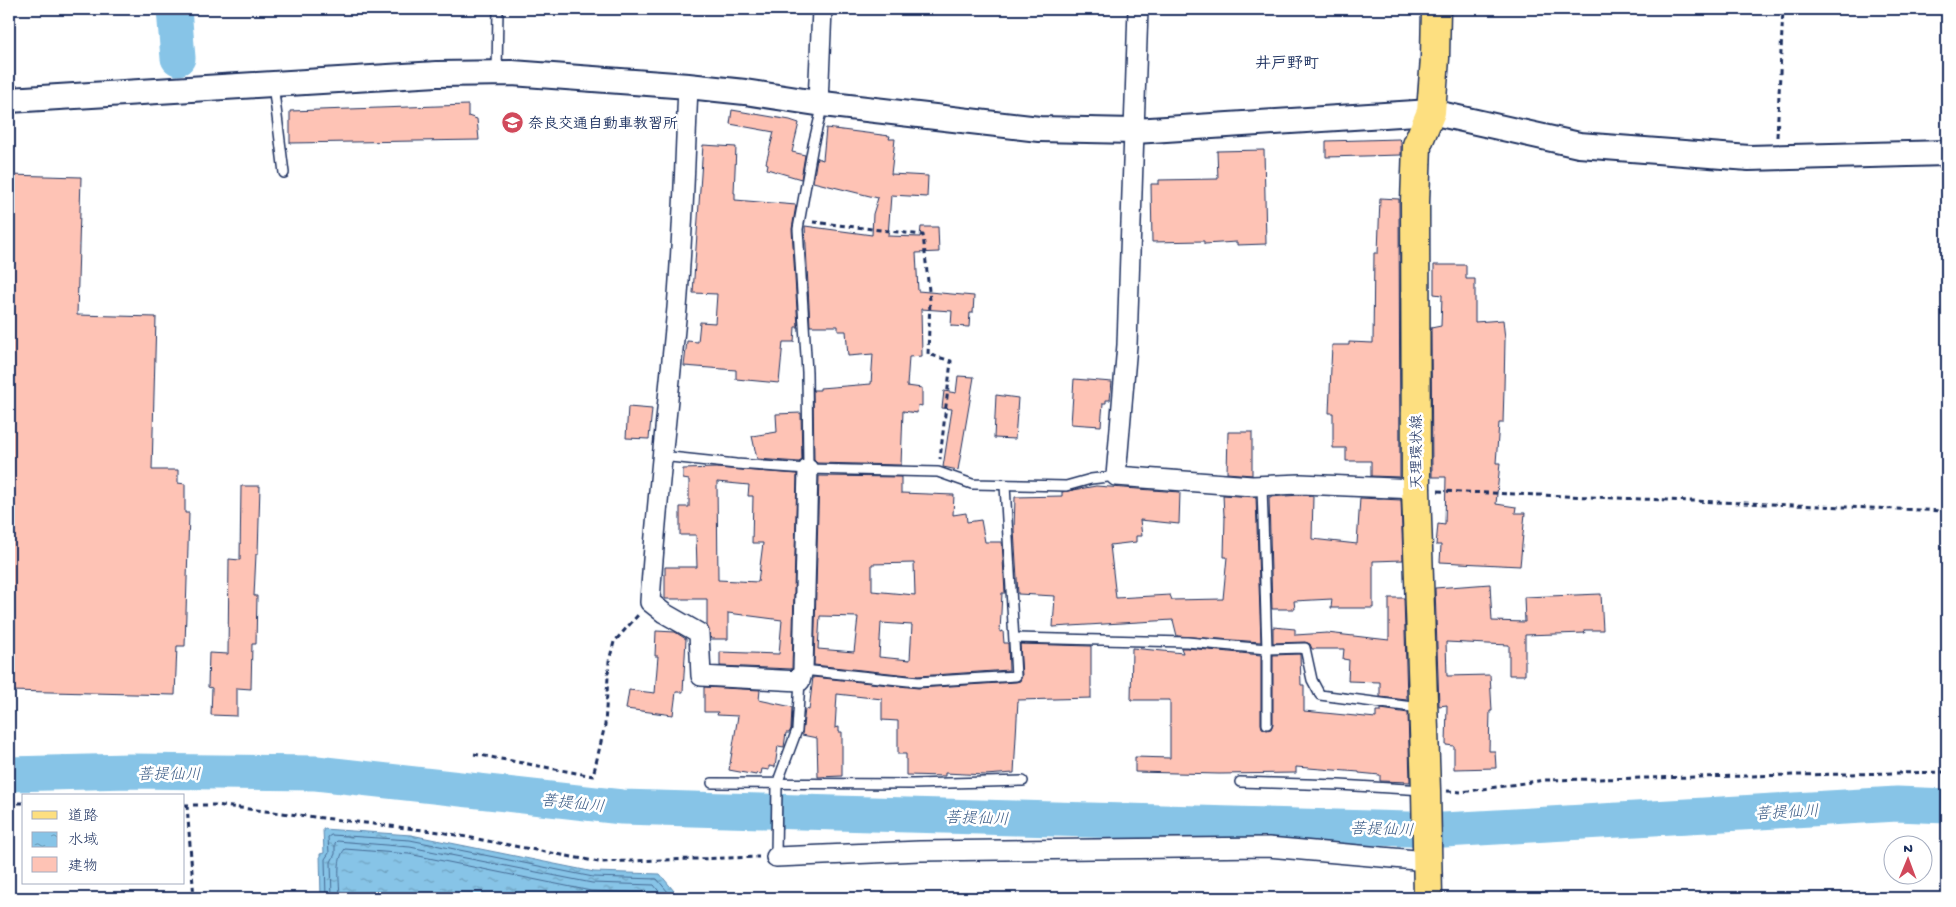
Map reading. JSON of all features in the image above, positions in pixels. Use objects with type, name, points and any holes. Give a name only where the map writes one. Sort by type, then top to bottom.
[{"type":"main road","name":"天理環状線","points":[[1428,898],[1416,489],[1415,202],[1417,145],[1431,112],[1436,9]]},
{"type":"street","points":[[821,104],[822,9]]},
{"type":"street","points":[[1138,9],[1136,132],[1132,171],[1134,191],[1128,287],[1127,344],[1116,476],[1262,486],[1301,484],[1416,489]]},
{"type":"street","points":[[9,100],[437,74],[496,73],[688,86],[745,92],[821,104],[1038,129],[1136,132],[1431,112],[1579,145],[1749,158],[1947,154]]},
{"type":"street","points":[[688,86],[684,206],[677,308],[661,456],[650,602],[664,613],[699,633],[701,676],[802,676],[808,469]]},
{"type":"street","points":[[776,853],[1268,847],[1427,857]]},
{"type":"lane","points":[[496,73],[498,9]]},
{"type":"lane","points":[[273,84],[284,173]]},
{"type":"lane","points":[[808,469],[807,372],[798,228],[821,104]]},
{"type":"lane","points":[[661,456],[808,469],[938,472],[972,484],[1066,486],[1091,479],[1116,476]]},
{"type":"lane","points":[[776,853],[776,787],[797,730],[802,676],[918,682],[1016,676],[1005,485]]},
{"type":"lane","points":[[1262,486],[1267,649],[1267,724]]},
{"type":"lane","points":[[1015,638],[1187,642],[1267,649],[1304,648],[1312,680],[1320,695],[1423,708]]},
{"type":"lane","points":[[712,783],[776,787],[1023,781]]},
{"type":"lane","points":[[1240,782],[1339,785],[1426,794]]},
{"type":"path","points":[[1776,158],[1783,9]]},
{"type":"path","points":[[800,220],[923,236],[930,300],[928,354],[951,361],[938,472]]},
{"type":"path","points":[[1416,489],[1451,492],[1947,511]]},
{"type":"path","points":[[474,754],[593,776],[605,725],[609,661],[614,642],[650,602]]},
{"type":"path","points":[[1426,794],[1462,792],[1545,780],[1947,772]]},
{"type":"path","points":[[9,803],[22,803]]},
{"type":"path","points":[[194,898],[186,805],[224,806],[440,832],[599,862],[776,853]]},
{"type":"water","points":[[323,829],[411,835],[594,872],[660,874],[674,891],[673,898],[321,898],[320,854],[324,853]]},
{"type":"building","points":[[468,105],[468,116],[477,119],[479,140],[290,143],[290,111]]},
{"type":"building","points":[[732,110],[799,123],[792,152],[805,155],[801,179],[767,169],[768,164],[766,163],[774,132],[730,124]]},
{"type":"building","points":[[826,128],[890,136],[889,139],[895,139],[891,174],[928,176],[927,197],[891,195],[888,236],[920,237],[921,227],[938,227],[939,252],[916,253],[918,291],[974,296],[973,313],[970,313],[969,327],[951,326],[952,311],[921,309],[922,356],[909,357],[907,386],[922,388],[922,406],[918,405],[917,413],[903,411],[901,465],[817,463],[814,460],[813,390],[871,384],[873,354],[848,356],[846,331],[838,331],[838,326],[810,326],[805,226],[872,235],[873,214],[878,198],[813,182],[817,158],[823,160]]},
{"type":"building","points":[[1399,139],[1401,141],[1401,155],[1326,157],[1326,141]]},
{"type":"building","points":[[703,145],[736,147],[735,200],[796,205],[792,229],[798,327],[795,327],[794,342],[783,342],[779,383],[736,379],[736,370],[684,366],[687,341],[698,342],[700,322],[715,323],[717,294],[693,293]]},
{"type":"building","points":[[1264,150],[1266,244],[1237,245],[1237,242],[1204,244],[1204,241],[1152,242],[1151,184],[1159,184],[1159,180],[1218,179],[1217,151]]},
{"type":"building","points":[[9,175],[81,177],[77,315],[156,317],[152,470],[178,470],[178,483],[185,484],[185,513],[189,513],[185,646],[177,646],[175,695],[9,691]]},
{"type":"building","points":[[1380,198],[1399,199],[1400,477],[1371,476],[1371,461],[1346,461],[1346,448],[1333,448],[1333,413],[1329,413],[1332,345],[1349,345],[1349,342],[1373,343],[1374,253],[1378,253]]},
{"type":"building","points":[[1434,265],[1466,265],[1466,279],[1475,279],[1475,322],[1503,320],[1505,339],[1503,423],[1499,423],[1496,463],[1500,463],[1496,504],[1516,507],[1515,513],[1525,513],[1520,566],[1440,562],[1441,545],[1436,545],[1438,524],[1445,525],[1446,477],[1432,477],[1431,328],[1441,326],[1442,295],[1434,294]]},
{"type":"building","points":[[958,376],[974,377],[958,470],[943,467],[952,409],[942,408],[944,391],[956,393]]},
{"type":"building","points":[[1074,379],[1112,382],[1110,400],[1106,400],[1106,403],[1103,403],[1101,426],[1071,424]]},
{"type":"building","points":[[996,395],[1018,398],[1015,439],[994,438]]},
{"type":"building","points":[[628,407],[652,409],[649,439],[626,438]]},
{"type":"building","points":[[801,413],[802,460],[799,462],[757,459],[752,436],[777,432],[776,414]]},
{"type":"building","points":[[1228,432],[1252,432],[1252,475],[1227,473]]},
{"type":"building","points":[[716,468],[797,474],[792,669],[720,666],[720,652],[779,654],[782,620],[728,613],[728,639],[711,639],[707,626],[707,599],[665,599],[665,567],[697,567],[696,535],[680,535],[680,507],[689,507],[689,480],[683,479],[683,469]],"holes":[[[717,482],[749,485],[748,496],[753,496],[752,543],[763,543],[758,582],[718,580]]]},
{"type":"building","points":[[819,476],[901,477],[901,493],[954,495],[953,515],[966,513],[967,522],[981,520],[985,542],[1002,542],[1005,593],[1002,593],[1000,632],[1003,631],[1004,643],[1008,643],[1009,670],[918,676],[814,665]],"holes":[[[914,563],[915,595],[872,591],[872,564]],[[820,616],[858,617],[854,652],[818,649]],[[881,623],[912,625],[910,660],[879,657]]]},
{"type":"building","points":[[241,486],[260,486],[258,554],[256,554],[254,596],[257,596],[256,644],[252,644],[251,689],[237,688],[237,716],[211,715],[212,688],[208,687],[209,653],[228,654],[229,559],[240,560]]},
{"type":"building","points":[[1096,486],[1180,492],[1179,524],[1140,520],[1142,536],[1136,536],[1136,542],[1110,545],[1116,598],[1170,595],[1172,600],[1223,599],[1227,557],[1224,557],[1225,516],[1223,495],[1256,497],[1261,642],[1177,636],[1173,620],[1053,627],[1055,596],[1018,594],[1014,530],[1015,497],[1062,496],[1062,492]]},
{"type":"building","points":[[1313,496],[1312,539],[1357,544],[1360,498],[1401,500],[1403,560],[1373,561],[1373,608],[1331,608],[1332,599],[1294,601],[1295,609],[1272,609],[1269,497]]},
{"type":"building","points":[[1490,584],[1492,621],[1525,622],[1524,597],[1601,594],[1603,630],[1584,630],[1585,633],[1525,635],[1525,675],[1509,675],[1509,645],[1446,642],[1447,676],[1490,675],[1492,711],[1490,711],[1489,751],[1495,751],[1496,768],[1454,769],[1454,746],[1446,745],[1447,705],[1439,706],[1435,588]]},
{"type":"building","points":[[1389,598],[1404,598],[1407,700],[1380,697],[1380,682],[1348,681],[1349,660],[1343,659],[1344,649],[1312,649],[1310,644],[1305,642],[1273,643],[1273,627],[1295,629],[1295,635],[1327,633],[1389,640]]},
{"type":"building","points":[[656,631],[675,632],[686,639],[683,692],[676,692],[673,715],[626,709],[629,690],[655,693],[658,656],[655,656]]},
{"type":"building","points":[[1020,644],[1091,646],[1091,698],[1018,700],[1014,773],[985,775],[945,773],[945,776],[906,775],[906,754],[898,754],[898,721],[882,720],[882,699],[837,694],[835,728],[839,727],[839,732],[842,732],[842,776],[818,777],[817,738],[802,735],[805,709],[809,710],[813,677],[918,688],[1016,682],[1020,681],[1022,676]]},
{"type":"building","points":[[1132,648],[1183,653],[1181,648],[1187,648],[1261,655],[1261,724],[1262,728],[1267,730],[1271,729],[1273,724],[1273,655],[1300,654],[1301,685],[1304,685],[1304,711],[1376,718],[1376,711],[1381,711],[1381,709],[1408,713],[1410,782],[1380,781],[1380,775],[1359,772],[1296,767],[1296,773],[1135,772],[1135,757],[1170,758],[1170,700],[1131,700]]},
{"type":"building","points":[[704,687],[760,690],[759,700],[792,707],[791,729],[789,733],[786,733],[784,747],[778,746],[775,767],[769,766],[769,770],[762,769],[761,774],[756,773],[756,775],[729,770],[738,716],[717,715],[718,712],[704,712]]},
{"type":"waterway","points":[[174,9],[178,58]]},
{"type":"waterway","name":"菩提仙川","points":[[9,774],[129,771],[316,773],[622,807],[1444,830],[1897,804],[1947,806]]},
{"type":"place","name":"奈良交通自動車教習所","points":[[512,123]]},
{"type":"district","name":"井戸野町","points":[[1287,62]]}]
